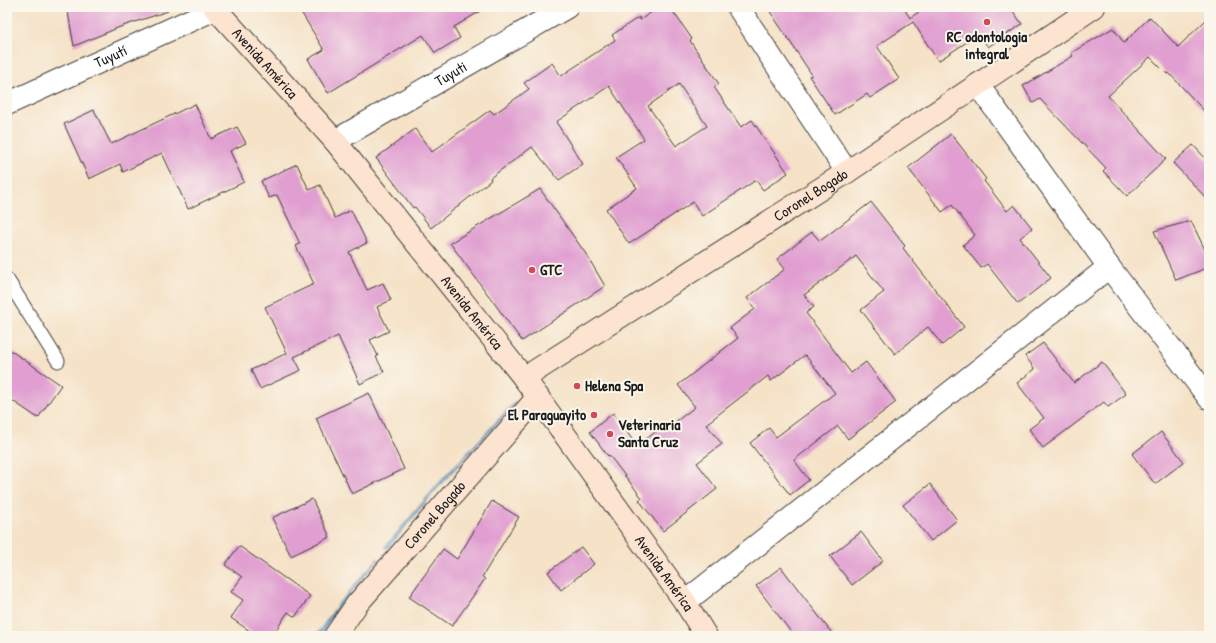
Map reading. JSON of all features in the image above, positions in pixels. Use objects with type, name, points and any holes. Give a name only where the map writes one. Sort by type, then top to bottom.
[{"type":"street","name":"Tuyuti","points":[[335,141],[567,7]]},
{"type":"street","points":[[738,7],[847,172]]},
{"type":"street","name":"Coronel Bogado","points":[[524,378],[847,172],[1094,7]]},
{"type":"street","name":"Avenida América","points":[[214,8],[335,141],[524,378],[685,602],[706,636]]},
{"type":"street","name":"Tuyutí","points":[[7,104],[214,8]]},
{"type":"street","points":[[978,85],[1108,267],[1209,398]]},
{"type":"street","points":[[685,602],[1108,267]]},
{"type":"street","name":"Coronel Bogado","points":[[335,636],[357,604],[538,397]]},
{"type":"lane","points":[[7,279],[58,361]]},
{"type":"water","points":[[515,402],[517,403],[441,484],[387,549],[385,547],[439,483]]},
{"type":"water","points":[[378,558],[379,559],[340,606],[320,636],[316,636],[338,604]]},
{"type":"building","points":[[67,7],[167,7],[168,11],[120,27],[74,46]]},
{"type":"building","points":[[298,7],[487,7],[454,27],[460,38],[435,53],[423,35],[328,93],[308,59],[324,50]]},
{"type":"building","points":[[659,7],[670,7],[692,39],[690,41],[719,84],[714,87],[741,127],[752,120],[788,173],[763,190],[756,180],[702,216],[693,202],[629,244],[606,209],[637,188],[616,157],[644,139],[609,86],[556,122],[583,164],[559,180],[532,147],[490,178],[491,180],[431,228],[415,207],[413,208],[376,158],[415,129],[432,152],[490,110],[494,114],[529,89],[524,83],[552,63],[561,76],[615,40],[612,35],[639,17],[640,20]],"holes":[[[679,84],[707,126],[676,146],[648,106]]]},
{"type":"building","points":[[767,7],[903,7],[910,18],[926,7],[1010,7],[1022,24],[988,47],[979,34],[938,61],[913,22],[877,46],[899,79],[870,98],[867,94],[835,115],[809,76],[812,75]]},
{"type":"building","points":[[1150,17],[1178,47],[1209,17],[1209,116],[1169,73],[1167,74],[1150,57],[1108,96],[1166,159],[1127,196],[1103,171],[1106,168],[1040,99],[1033,103],[1023,86],[1073,56],[1071,53],[1113,28],[1124,43]]},
{"type":"building","points":[[195,104],[211,139],[237,127],[246,143],[230,151],[244,182],[188,209],[162,153],[123,172],[120,164],[89,179],[64,124],[94,110],[111,144]]},
{"type":"building","points":[[951,134],[986,179],[984,181],[1007,211],[1014,205],[1032,228],[1020,238],[1051,278],[1018,304],[987,264],[981,268],[963,245],[975,235],[952,205],[942,212],[908,168]]},
{"type":"building","points":[[1193,145],[1209,162],[1209,201],[1173,163]]},
{"type":"building","points":[[297,164],[309,190],[320,185],[335,218],[351,210],[367,243],[349,252],[367,290],[383,283],[391,300],[377,307],[389,331],[370,340],[378,356],[376,357],[384,372],[360,384],[338,336],[294,357],[301,370],[260,389],[251,370],[287,353],[265,307],[314,284],[296,246],[300,244],[277,195],[269,198],[261,181]]},
{"type":"building","name":"GTC","points":[[540,189],[586,254],[605,286],[522,341],[450,243]]},
{"type":"building","points":[[871,202],[905,246],[903,248],[964,327],[942,345],[928,327],[895,354],[861,310],[884,292],[856,256],[804,295],[814,307],[806,313],[851,373],[866,362],[896,402],[848,439],[838,426],[794,460],[809,480],[790,495],[750,443],[769,428],[776,437],[835,393],[805,355],[771,381],[768,376],[706,424],[722,444],[697,463],[717,489],[663,531],[639,500],[642,498],[590,432],[613,413],[637,446],[659,429],[662,432],[695,407],[678,385],[738,338],[730,328],[755,309],[747,298],[785,269],[777,259],[812,232],[820,241]]},
{"type":"building","points":[[1191,221],[1209,258],[1209,267],[1176,280],[1154,231]]},
{"type":"building","points":[[1043,343],[1074,383],[1102,362],[1126,394],[1108,407],[1104,402],[1043,448],[1029,429],[1044,418],[1017,383],[1035,369],[1025,356]]},
{"type":"building","points":[[7,348],[61,385],[38,418],[7,397]]},
{"type":"building","points":[[369,393],[404,469],[352,494],[316,418]]},
{"type":"building","points":[[1161,432],[1184,462],[1155,484],[1132,454]]},
{"type":"building","points":[[930,484],[957,520],[931,541],[903,505]]},
{"type":"building","points":[[312,499],[330,537],[291,556],[272,518]]},
{"type":"building","points":[[492,501],[519,517],[482,577],[485,579],[452,626],[409,597],[443,549],[457,559]]},
{"type":"building","points":[[861,532],[883,561],[852,585],[830,556]]},
{"type":"building","points":[[239,546],[310,596],[295,617],[288,612],[272,636],[257,636],[231,618],[243,600],[231,592],[242,577],[225,565]]},
{"type":"building","points":[[581,547],[594,564],[561,590],[548,572]]},
{"type":"building","points":[[781,567],[834,636],[794,636],[756,586]]},
{"type":"place","name":"RC odontologia integral","points":[[987,22]]},
{"type":"place","name":"GTC","points":[[532,270]]},
{"type":"place","name":"Helena Spa","points":[[577,386]]},
{"type":"place","name":"El Paraguayito","points":[[594,415]]},
{"type":"place","name":"Veterinaria Santa Cruz","points":[[610,434]]}]
